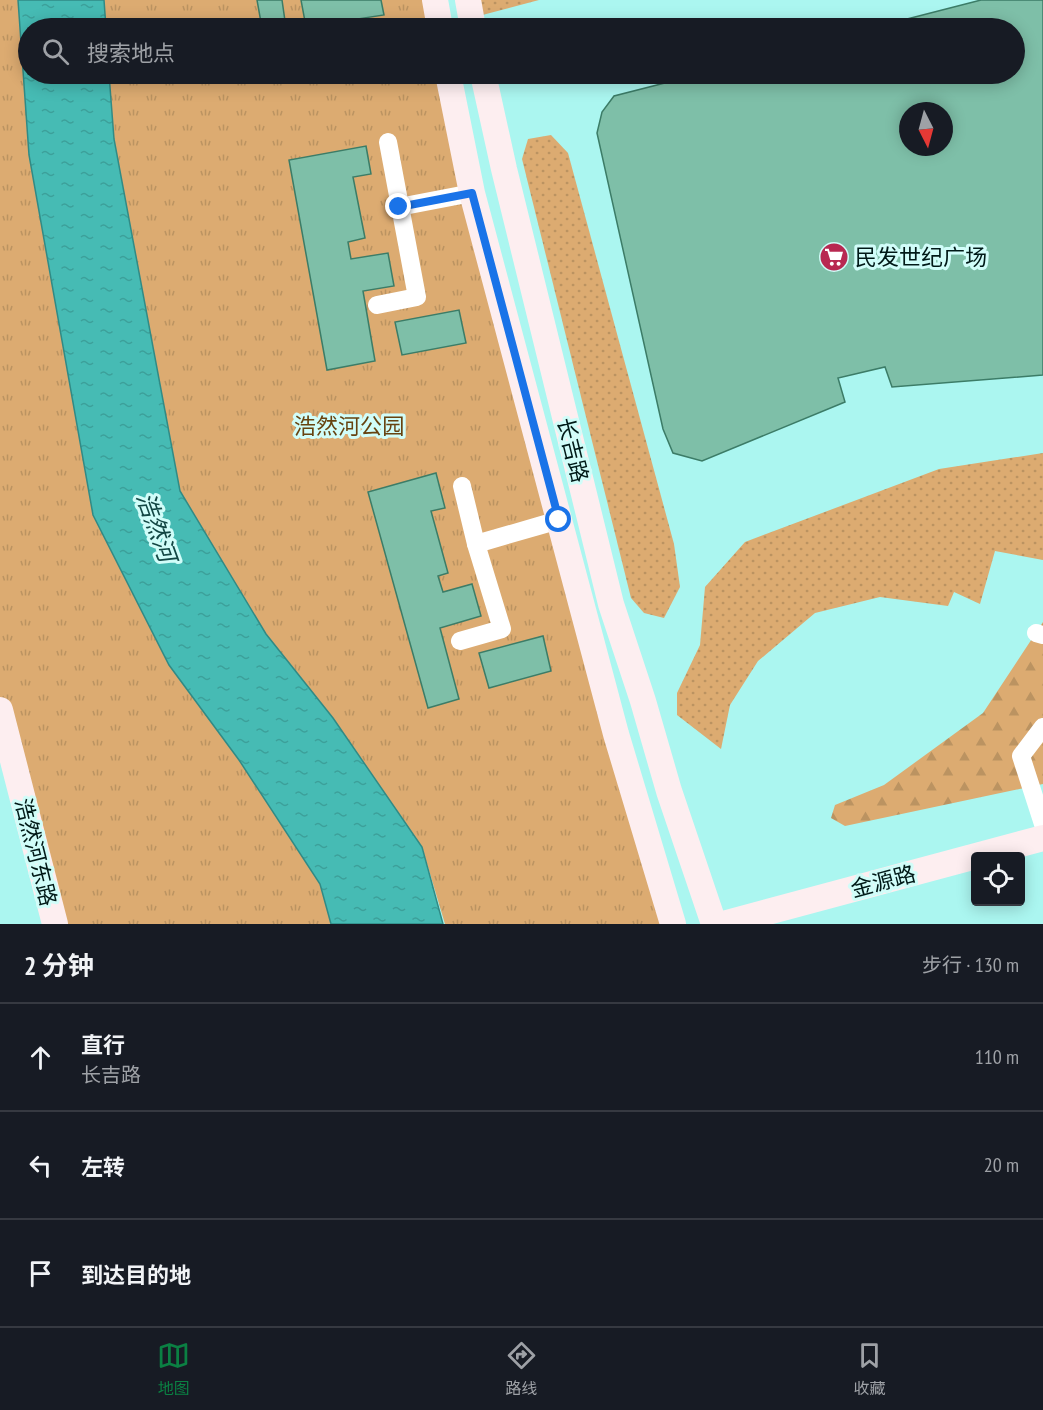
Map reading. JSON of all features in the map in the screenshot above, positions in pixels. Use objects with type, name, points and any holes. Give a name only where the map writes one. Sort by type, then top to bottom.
[{"type":"street","points":[[435,0],[438,18]]},
{"type":"street","points":[[468,0],[471,18]]},
{"type":"street","name":"长吉路","points":[[450,84],[472,193],[616,734],[673,924]]},
{"type":"street","name":"长吉路","points":[[485,84],[512,203],[611,604],[643,701],[669,791],[714,924]]},
{"type":"street","points":[[377,305],[417,297],[388,142]]},
{"type":"street","points":[[399,207],[472,193]]},
{"type":"street","points":[[460,641],[502,629],[476,544],[462,486]]},
{"type":"street","points":[[476,544],[559,520]]},
{"type":"street","name":"浩然河东路","points":[[0,710],[55,924]]},
{"type":"street","points":[[1043,727],[1021,756],[1043,824]]},
{"type":"street","name":"金源路","points":[[723,924],[1043,838]]},
{"type":"green space","points":[[0,0],[18,0],[18,84],[24,84],[29,155],[93,515],[169,665],[239,760],[320,884],[331,924],[55,924],[0,710]]},
{"type":"green space","points":[[104,0],[435,0],[438,18],[105,18]]},
{"type":"green space","points":[[468,0],[539,0],[471,18]]},
{"type":"green space","name":"浩然河公园","points":[[110,84],[451,84],[673,924],[445,924],[422,847],[333,718],[266,634],[180,491],[114,139]]},
{"type":"green space","points":[[551,135],[568,153],[674,544],[680,587],[664,618],[644,613],[631,598],[522,159],[528,139]]},
{"type":"green space","points":[[1043,453],[1043,560],[995,551],[980,604],[954,592],[948,606],[880,597],[815,613],[758,661],[730,705],[721,749],[677,715],[677,693],[700,645],[705,587],[745,542],[939,469]]},
{"type":"green space","points":[[1043,622],[1043,784],[845,826],[831,818],[835,805],[884,785],[983,713]]},
{"type":"water","points":[[18,0],[104,0],[105,18],[19,18]]},
{"type":"water","name":"浩然河","points":[[24,84],[110,84],[114,139],[180,491],[266,634],[333,718],[422,847],[443,924],[331,924],[320,884],[239,760],[169,665],[93,515],[29,155]]},
{"type":"building","points":[[257,0],[282,0],[285,18],[260,18]]},
{"type":"building","points":[[301,0],[381,0],[384,15],[364,18],[304,18]]},
{"type":"building","name":"民发世纪广场","points":[[981,0],[1043,0],[1043,375],[892,387],[885,367],[838,378],[845,402],[702,461],[673,453],[663,429],[597,133],[602,112],[614,96],[661,84],[1025,84],[1025,18],[911,18]]},
{"type":"building","points":[[366,146],[371,174],[353,177],[365,238],[348,242],[351,259],[388,253],[394,286],[363,291],[375,361],[327,370],[289,160]]},
{"type":"building","points":[[459,310],[466,343],[402,355],[395,322]]},
{"type":"building","points":[[436,473],[445,508],[431,511],[448,573],[438,576],[443,592],[472,584],[481,616],[440,628],[459,699],[428,708],[368,492]]},
{"type":"building","points":[[543,636],[551,671],[489,688],[479,653]]},
{"type":"place","name":"民发世纪广场","points":[[834,257]]},
{"type":"route","points":[[399,207],[472,193],[559,520]]}]
